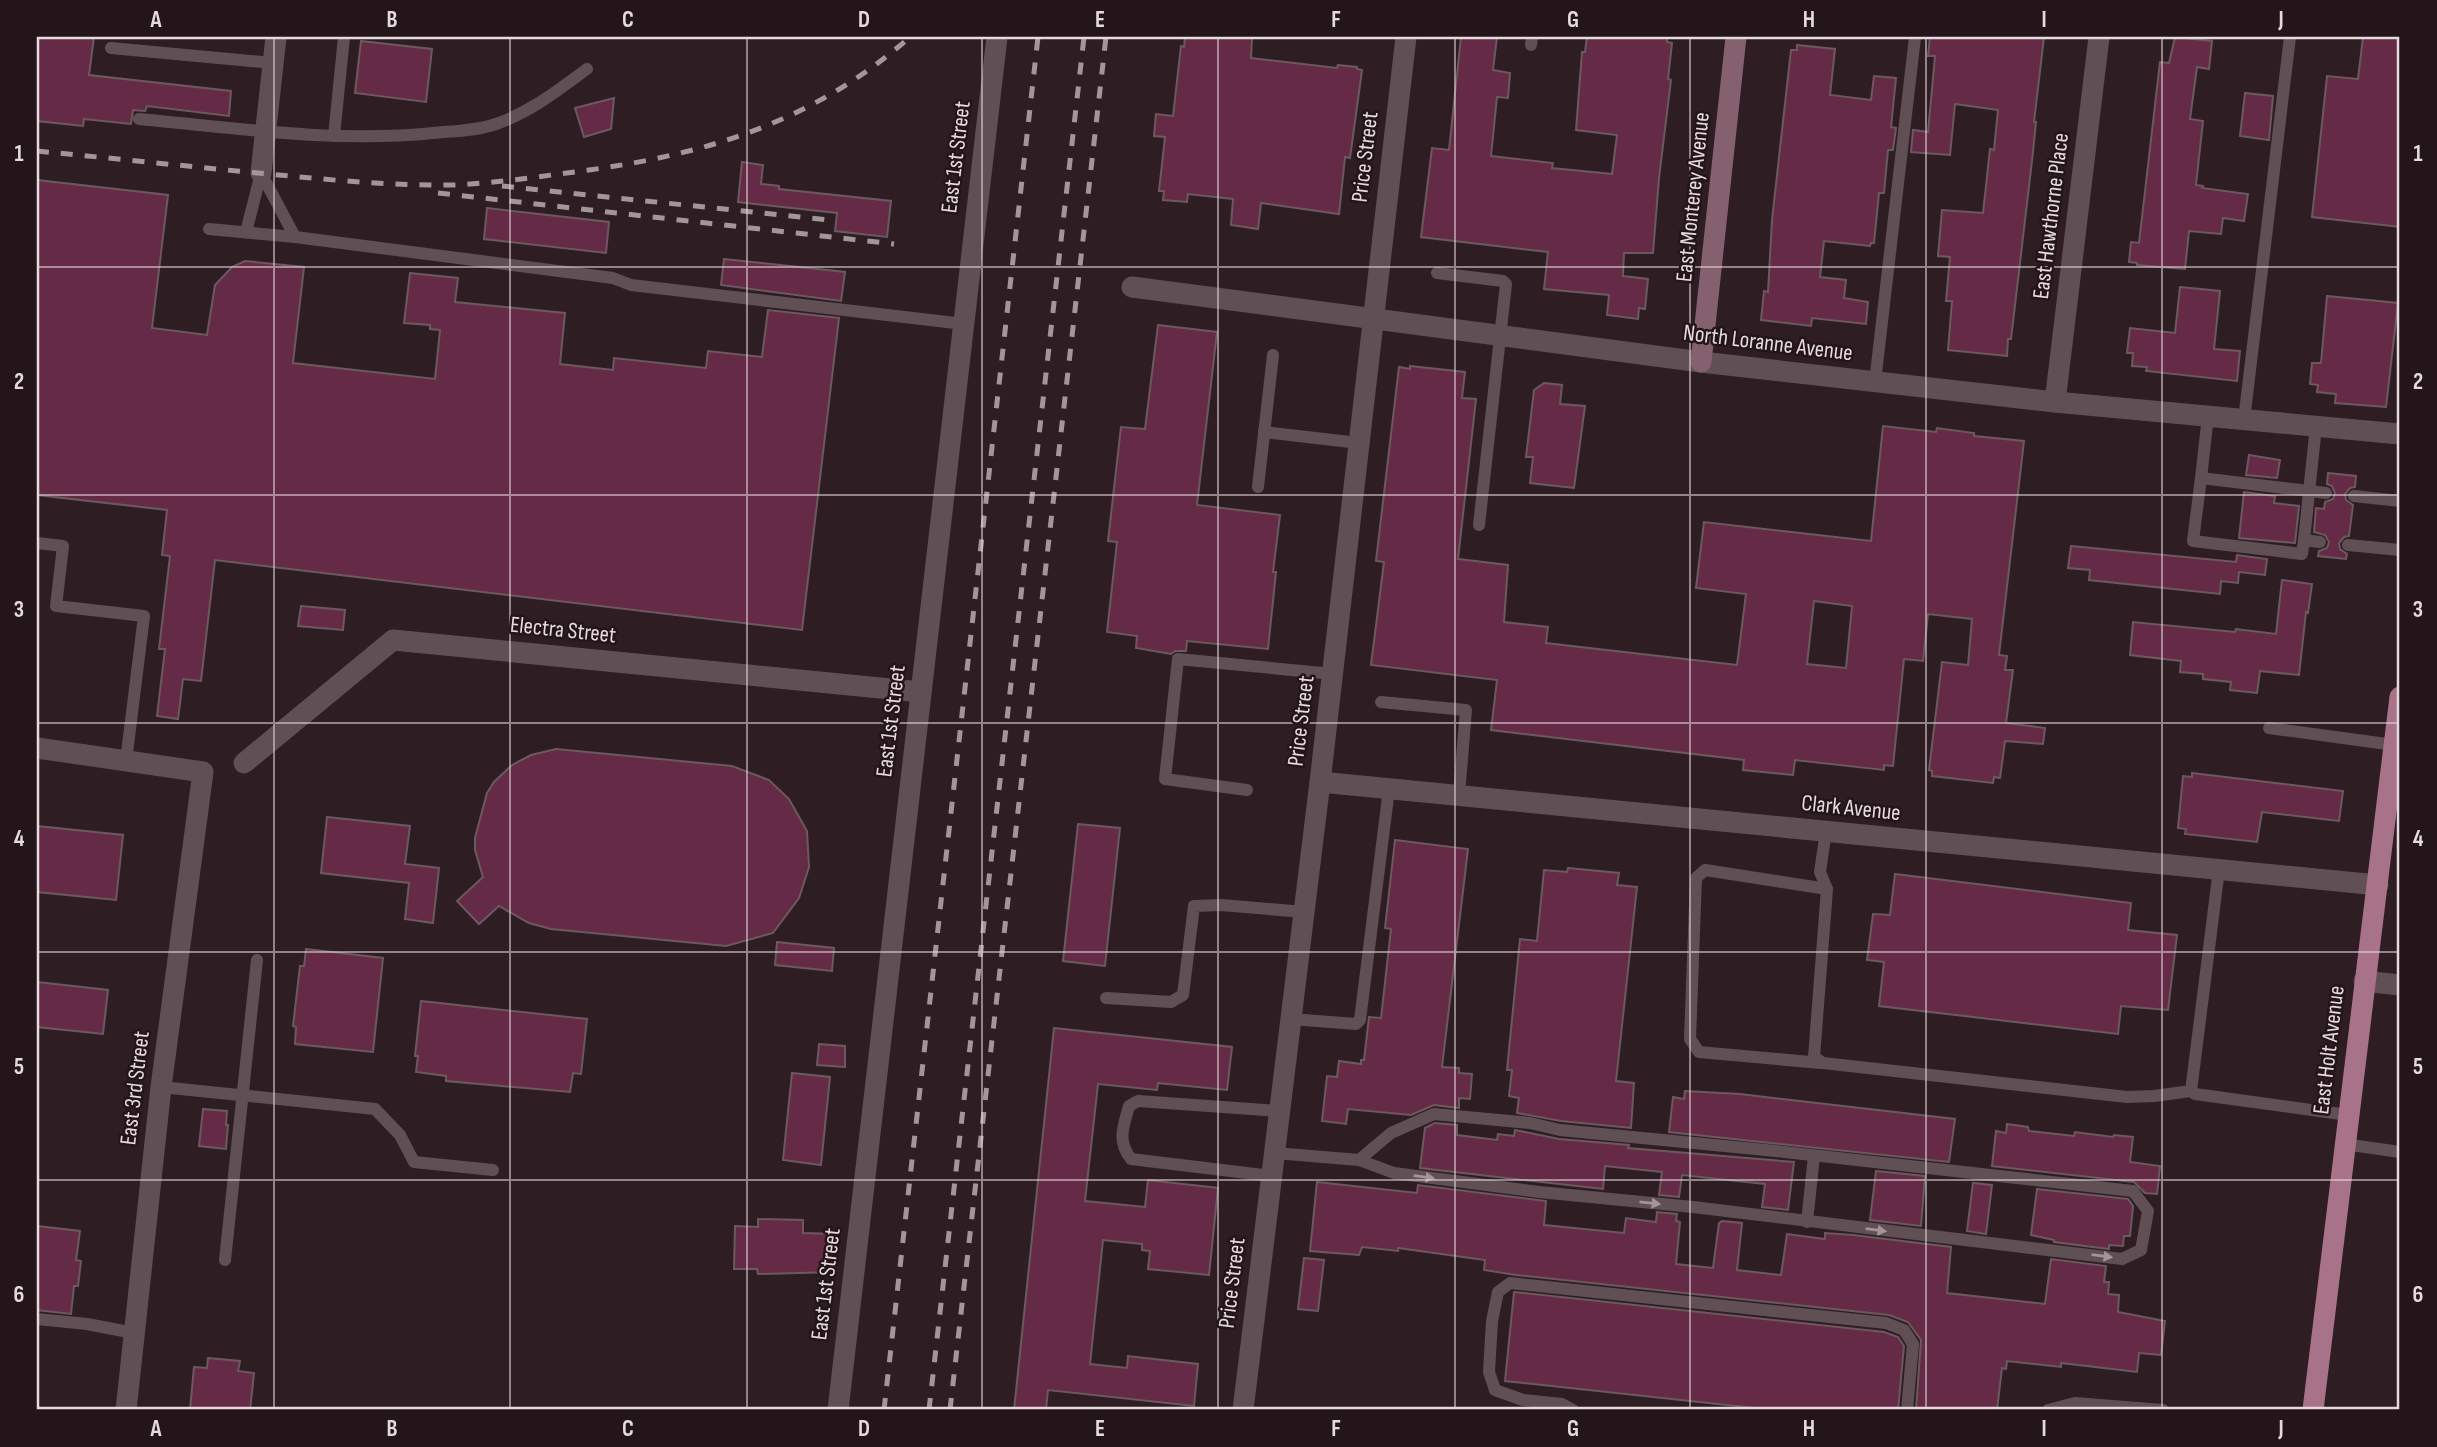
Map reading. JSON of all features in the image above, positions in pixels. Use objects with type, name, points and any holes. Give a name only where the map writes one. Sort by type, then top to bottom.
[{"type":"main road","name":"East Holt Avenue","points":[[2314,1410],[2400,697]]},
{"type":"street","points":[[261,173],[276,37]]},
{"type":"street","name":"East 1st Street","points":[[838,1410],[997,37]]},
{"type":"street","name":"Price Street","points":[[1243,1410],[1320,782],[1406,37]]},
{"type":"street","name":"East Monterey Avenue","points":[[1701,362],[1737,37]]},
{"type":"street","name":"East Hawthorne Place","points":[[2055,402],[2099,37]]},
{"type":"street","name":"North Loranne Avenue","points":[[1132,287],[1701,362],[2055,402],[2400,434]]},
{"type":"street","name":"Electra Street","points":[[244,762],[393,639],[921,692]]},
{"type":"street","points":[[37,748],[127,761]]},
{"type":"street","name":"East 3rd Street","points":[[125,1410],[161,1087],[203,772],[127,761]]},
{"type":"street","name":"Clark Avenue","points":[[1320,782],[2378,885]]},
{"type":"street","points":[[2364,981],[2400,985]]},
{"type":"lane","points":[[334,136],[344,37]]},
{"type":"lane","points":[[1875,382],[1915,37]]},
{"type":"lane","points":[[2244,420],[2290,37]]},
{"type":"lane","points":[[111,48],[273,63]]},
{"type":"lane","points":[[139,119],[334,136],[399,137],[487,127],[538,105],[587,69]]},
{"type":"lane","points":[[261,173],[295,237]]},
{"type":"lane","points":[[246,232],[261,173]]},
{"type":"lane","points":[[209,229],[295,237],[614,278],[631,285],[964,324]]},
{"type":"lane","points":[[1437,273],[1503,281],[1507,289],[1479,525]]},
{"type":"lane","points":[[1258,487],[1273,355]]},
{"type":"lane","points":[[2208,416],[2193,541],[2302,554],[2316,426]]},
{"type":"lane","points":[[1264,432],[1359,443]]},
{"type":"lane","points":[[2201,478],[2326,493]]},
{"type":"lane","points":[[2354,496],[2400,501]]},
{"type":"lane","points":[[2304,540],[2320,542]]},
{"type":"lane","points":[[37,543],[63,546],[56,606],[144,616],[127,761]]},
{"type":"lane","points":[[2348,545],[2400,550]]},
{"type":"lane","points":[[1247,790],[1165,779],[1178,659],[1332,674]]},
{"type":"lane","points":[[1381,702],[1466,710],[1459,795]]},
{"type":"lane","points":[[2269,729],[2394,745]]},
{"type":"lane","points":[[1291,1019],[1356,1024],[1360,1020],[1389,789]]},
{"type":"lane","points":[[1823,1063],[1814,1057],[1827,889],[1820,872],[1826,831]]},
{"type":"lane","points":[[2191,1091],[2219,869]]},
{"type":"lane","points":[[1827,889],[1705,870],[1696,878],[1690,1039],[1699,1052],[2127,1097],[2191,1091],[2195,1094],[2348,1115]]},
{"type":"lane","points":[[1106,998],[1171,1002],[1183,995],[1194,906],[1222,905],[1304,912]]},
{"type":"lane","points":[[225,1260],[257,960]]},
{"type":"lane","points":[[161,1087],[375,1110],[400,1135],[414,1162],[493,1170]]},
{"type":"lane","points":[[1272,1175],[1131,1159],[1122,1147],[1123,1128],[1129,1107],[1138,1101],[1280,1111]]},
{"type":"lane","points":[[1275,1153],[1359,1160],[1394,1173],[1539,1192],[2122,1259],[2141,1250],[2148,1211],[2133,1191],[1560,1130],[1530,1123],[1434,1114],[1391,1133],[1359,1160]]},
{"type":"lane","points":[[2344,1144],[2400,1152]]},
{"type":"lane","points":[[1807,1222],[1814,1156]]},
{"type":"lane","points":[[1573,1410],[1562,1404],[1523,1400],[1494,1390],[1489,1372],[1492,1321],[1498,1292],[1510,1283],[1886,1322],[1904,1330],[1913,1344],[1907,1410]]},
{"type":"lane","points":[[37,1319],[87,1324],[134,1333]]},
{"type":"lane","points":[[2048,1410],[2075,1403],[2096,1407],[2163,1410]]},
{"type":"building","points":[[37,37],[94,37],[89,75],[231,91],[229,116],[147,106],[145,111],[133,110],[131,124],[84,119],[83,126],[37,121]]},
{"type":"building","points":[[1185,37],[1252,37],[1251,58],[1337,68],[1338,65],[1357,67],[1362,70],[1350,158],[1345,157],[1339,214],[1261,203],[1258,229],[1231,225],[1233,199],[1188,194],[1187,202],[1163,200],[1164,191],[1159,191],[1165,137],[1154,136],[1156,114],[1173,116],[1181,46],[1184,47]]},
{"type":"building","points":[[1461,37],[1497,37],[1493,70],[1510,73],[1508,98],[1497,97],[1491,156],[1553,163],[1552,168],[1612,174],[1617,135],[1576,130],[1582,52],[1585,52],[1587,37],[1667,37],[1667,42],[1672,43],[1668,79],[1671,80],[1653,253],[1624,253],[1623,276],[1648,279],[1645,309],[1639,308],[1638,319],[1607,315],[1609,295],[1544,289],[1548,252],[1421,237],[1432,148],[1449,150]]},
{"type":"building","points":[[1930,37],[2044,37],[2032,161],[2007,356],[1948,350],[1952,301],[1946,301],[1950,257],[1938,256],[1942,210],[1983,213],[1990,149],[1994,150],[1998,110],[1955,104],[1950,155],[1911,152],[1913,130],[1928,132],[1935,56],[1928,56]]},
{"type":"building","points":[[2175,37],[2212,41],[2209,69],[2197,67],[2190,119],[2203,121],[2196,185],[2248,194],[2244,221],[2223,218],[2221,234],[2189,231],[2185,269],[2129,262],[2131,242],[2139,243],[2160,62],[2169,63]]},
{"type":"building","points":[[2363,37],[2400,37],[2400,227],[2312,217],[2327,76],[2358,79]]},
{"type":"building","points":[[361,41],[432,49],[426,102],[355,93]]},
{"type":"building","points":[[1797,45],[1835,49],[1830,95],[1871,100],[1874,76],[1896,78],[1891,127],[1896,128],[1893,150],[1888,150],[1884,193],[1879,193],[1874,243],[1870,246],[1824,241],[1820,277],[1846,280],[1844,298],[1868,302],[1866,324],[1812,318],[1811,326],[1761,320],[1764,291],[1768,292],[1772,220],[1791,50],[1797,50]]},
{"type":"building","points":[[2245,93],[2273,96],[2269,140],[2240,136]]},
{"type":"building","points":[[614,98],[611,129],[584,137],[575,108]]},
{"type":"building","points":[[742,162],[763,165],[761,184],[779,186],[779,189],[891,201],[887,237],[835,231],[837,213],[738,202]]},
{"type":"building","points":[[37,180],[168,195],[152,328],[207,335],[215,285],[232,267],[245,261],[304,267],[293,363],[435,379],[440,330],[430,329],[430,325],[404,323],[410,273],[458,278],[455,302],[565,313],[560,364],[613,370],[614,358],[706,368],[708,351],[762,357],[768,310],[839,318],[802,630],[215,560],[201,681],[183,679],[178,719],[157,716],[165,649],[159,649],[170,556],[162,555],[167,510],[37,495]]},
{"type":"building","points":[[487,208],[609,222],[606,253],[484,239]]},
{"type":"building","points":[[724,259],[845,272],[841,301],[721,285]]},
{"type":"building","points":[[2180,287],[2220,291],[2214,349],[2240,351],[2237,381],[2146,371],[2147,367],[2132,366],[2133,353],[2127,353],[2130,328],[2175,333]]},
{"type":"building","points":[[2327,296],[2398,303],[2386,407],[2335,403],[2336,394],[2317,392],[2318,385],[2310,384],[2312,363],[2321,363]]},
{"type":"building","points":[[1158,325],[1217,332],[1197,505],[1280,515],[1268,649],[1187,641],[1186,651],[1175,651],[1171,654],[1136,648],[1137,636],[1107,632],[1117,542],[1108,541],[1121,427],[1145,429]]},
{"type":"building","points":[[1410,366],[1465,372],[1462,398],[1476,399],[1458,559],[1508,565],[1504,622],[1548,627],[1546,643],[1737,665],[1746,594],[1696,588],[1704,522],[1871,541],[1883,426],[1936,432],[1937,428],[1974,433],[1974,436],[2024,441],[1999,655],[2007,656],[2005,670],[2013,670],[2006,723],[2045,728],[2043,744],[2005,741],[2000,778],[1994,777],[1993,783],[1932,776],[1932,771],[1929,770],[1942,662],[1968,665],[1972,619],[1928,614],[1923,661],[1904,659],[1893,766],[1884,765],[1884,770],[1795,760],[1793,775],[1743,770],[1744,760],[1491,730],[1497,680],[1371,665],[1384,562],[1376,561],[1399,367],[1410,369]],"holes":[[[1814,601],[1852,606],[1846,668],[1807,664]]]},
{"type":"building","points":[[1544,383],[1562,385],[1560,404],[1585,406],[1574,488],[1530,483],[1533,457],[1526,457],[1534,390]]},
{"type":"building","points":[[2249,455],[2280,460],[2277,478],[2246,475]]},
{"type":"building","points":[[2328,473],[2356,476],[2355,487],[2345,494],[2346,500],[2353,505],[2349,536],[2339,543],[2340,549],[2347,554],[2346,559],[2318,556],[2319,551],[2327,548],[2329,542],[2325,535],[2314,532],[2316,508],[2324,509],[2325,502],[2333,499],[2335,493],[2332,486],[2327,484]]},
{"type":"building","points":[[2244,492],[2275,496],[2274,503],[2299,506],[2295,543],[2239,538]]},
{"type":"building","points":[[2071,546],[2236,562],[2237,555],[2267,559],[2265,575],[2239,572],[2238,583],[2221,581],[2220,594],[2089,580],[2090,570],[2068,568]]},
{"type":"building","points":[[2282,580],[2312,584],[2299,675],[2260,671],[2257,693],[2230,690],[2231,682],[2203,679],[2203,674],[2180,672],[2181,661],[2130,655],[2133,622],[2276,634]]},
{"type":"building","points":[[301,606],[345,610],[343,630],[298,626]]},
{"type":"building","points":[[556,749],[732,766],[769,780],[789,799],[807,831],[809,867],[799,898],[773,933],[726,946],[551,929],[529,923],[499,906],[479,924],[457,901],[483,877],[475,850],[475,838],[487,793],[494,782],[512,765],[531,755]]},
{"type":"building","points":[[2192,773],[2343,791],[2339,821],[2262,812],[2257,842],[2185,834],[2186,829],[2178,828],[2183,776],[2192,777]]},
{"type":"building","points":[[327,817],[410,826],[405,864],[439,868],[433,923],[405,919],[409,883],[321,873]]},
{"type":"building","points":[[1078,824],[1120,828],[1105,966],[1063,961]]},
{"type":"building","points":[[37,826],[123,835],[116,900],[37,892]]},
{"type":"building","points":[[1395,840],[1468,849],[1442,1067],[1459,1068],[1459,1073],[1472,1074],[1470,1099],[1459,1098],[1459,1108],[1434,1105],[1411,1115],[1348,1109],[1346,1124],[1322,1121],[1327,1076],[1337,1077],[1339,1061],[1361,1064],[1361,1060],[1364,1060],[1369,1017],[1381,1018],[1391,929],[1385,928]]},
{"type":"building","points":[[1568,868],[1619,873],[1617,885],[1637,887],[1616,1081],[1634,1083],[1631,1128],[1561,1121],[1517,1113],[1519,1098],[1509,1096],[1512,1070],[1507,1070],[1520,939],[1537,941],[1544,870],[1567,872]]},
{"type":"building","points":[[1895,874],[2131,903],[2128,930],[2177,935],[2168,1010],[2121,1006],[2118,1034],[1879,1006],[1884,962],[1867,960],[1873,914],[1890,915]]},
{"type":"building","points":[[777,942],[834,948],[832,971],[775,965]]},
{"type":"building","points":[[306,949],[383,958],[373,1052],[295,1044],[296,1027],[293,1026],[300,966],[304,966]]},
{"type":"building","points":[[37,982],[108,990],[103,1034],[37,1027]]},
{"type":"building","points":[[421,1001],[587,1019],[581,1074],[573,1073],[570,1092],[446,1081],[446,1076],[416,1072],[418,1056],[415,1056]]},
{"type":"building","points":[[1054,1028],[1232,1047],[1227,1090],[1158,1083],[1157,1090],[1098,1084],[1085,1201],[1145,1207],[1148,1180],[1218,1188],[1209,1275],[1148,1269],[1150,1251],[1142,1250],[1142,1244],[1103,1240],[1090,1364],[1127,1368],[1128,1356],[1198,1364],[1194,1406],[1048,1390],[1046,1410],[1014,1410]]},
{"type":"building","points":[[819,1044],[845,1046],[845,1067],[817,1065]]},
{"type":"building","points":[[792,1073],[830,1077],[821,1165],[783,1160]]},
{"type":"building","points":[[1685,1091],[1740,1094],[1955,1119],[1949,1162],[1669,1132],[1673,1097],[1684,1099]]},
{"type":"building","points":[[203,1109],[227,1111],[226,1149],[199,1146]]},
{"type":"building","points":[[1435,1123],[1457,1125],[1457,1135],[1497,1140],[1498,1134],[1514,1136],[1515,1130],[1559,1139],[1629,1145],[1628,1148],[1794,1162],[1788,1210],[1762,1207],[1765,1184],[1682,1175],[1679,1197],[1659,1195],[1662,1172],[1605,1166],[1603,1189],[1420,1168],[1425,1128]]},
{"type":"building","points":[[2007,1124],[2028,1127],[2029,1131],[2074,1136],[2075,1132],[2133,1137],[2130,1162],[2160,1166],[2157,1194],[2145,1193],[2134,1182],[1992,1166],[1996,1131],[2006,1133]]},
{"type":"building","points":[[1876,1171],[1925,1176],[1921,1226],[1870,1220]]},
{"type":"building","points":[[1317,1182],[1417,1193],[1418,1185],[1546,1201],[1544,1225],[1624,1233],[1626,1218],[1656,1222],[1657,1212],[1677,1214],[1676,1221],[1680,1222],[1676,1264],[1713,1268],[1719,1223],[1742,1223],[1737,1270],[1781,1275],[1787,1234],[1825,1239],[1825,1233],[1853,1235],[1951,1247],[1947,1293],[2045,1304],[2051,1259],[2106,1266],[2104,1282],[2109,1282],[2108,1294],[2119,1295],[2118,1312],[2165,1321],[2161,1355],[2139,1353],[2137,1372],[2061,1363],[2061,1367],[2007,1361],[2006,1369],[2002,1368],[1997,1410],[1916,1410],[1921,1340],[1908,1322],[1889,1315],[1516,1275],[1484,1270],[1485,1260],[1398,1248],[1398,1251],[1362,1247],[1359,1255],[1310,1251]]},
{"type":"building","points":[[1973,1183],[1992,1185],[1986,1234],[1967,1231]]},
{"type":"building","points":[[2037,1189],[2128,1199],[2133,1206],[2130,1236],[2124,1236],[2123,1246],[2109,1245],[2109,1249],[2054,1242],[2031,1235]]},
{"type":"building","points":[[758,1219],[803,1220],[803,1233],[835,1234],[835,1272],[758,1274],[757,1269],[734,1269],[735,1226],[758,1227]]},
{"type":"building","points":[[37,1226],[80,1231],[76,1260],[81,1261],[78,1286],[74,1286],[71,1314],[37,1310]]},
{"type":"building","points":[[1304,1258],[1324,1260],[1318,1311],[1298,1309]]},
{"type":"building","points":[[1514,1292],[1884,1332],[1898,1337],[1904,1346],[1898,1410],[1773,1410],[1505,1381]]},
{"type":"building","points":[[208,1358],[240,1361],[238,1371],[254,1373],[250,1410],[190,1410],[194,1367],[207,1368]]},
{"type":"railway","points":[[37,151],[379,183],[453,185],[538,177],[678,154],[760,128],[837,90],[874,66],[910,37]]},
{"type":"railway","points":[[884,1410],[1038,37]]},
{"type":"railway","points":[[929,1410],[1084,37]]},
{"type":"railway","points":[[950,1410],[1106,37]]},
{"type":"railway","points":[[502,186],[829,220]]},
{"type":"railway","points":[[438,193],[894,244]]}]
